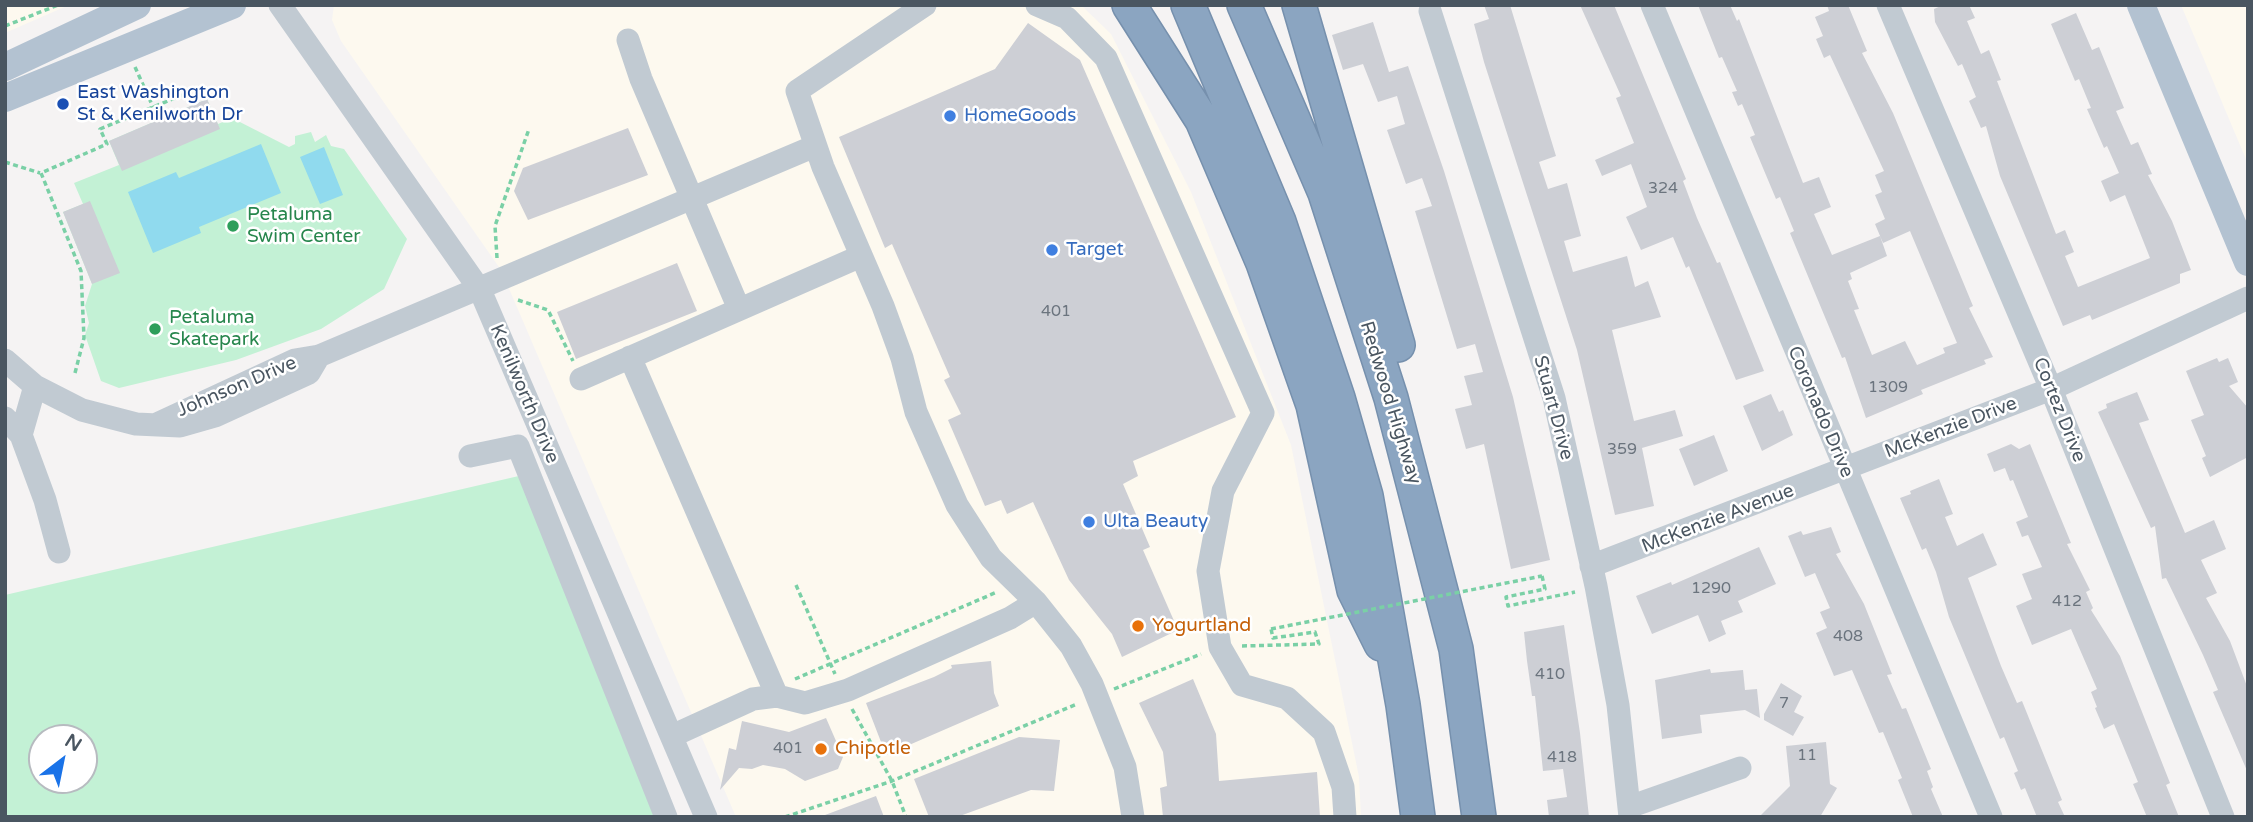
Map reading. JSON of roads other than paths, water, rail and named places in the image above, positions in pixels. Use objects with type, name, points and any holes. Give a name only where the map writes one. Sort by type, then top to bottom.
[{"type":"highway","points":[[1129,5],[1202,120],[1263,263],[1313,405],[1354,590],[1397,677]]},
{"type":"highway","points":[[1188,5],[1279,222],[1318,331],[1366,496],[1418,817]]},
{"type":"highway","name":"Redwood Highway","points":[[1244,5],[1325,193],[1391,398],[1441,580],[1469,723],[1479,817]]},
{"type":"highway","points":[[1299,5],[1423,425],[1450,549],[1441,580]]},
{"type":"main road","points":[[5,67],[138,5]]},
{"type":"main road","points":[[5,98],[232,5]]},
{"type":"main road","points":[[2141,5],[2248,262]]},
{"type":"street","name":"Kenilworth Drive","points":[[280,5],[480,290],[706,817]]},
{"type":"street","points":[[925,5],[797,91],[815,146],[902,358],[916,412],[957,505],[991,558],[1036,602],[1071,646],[1097,696],[1125,767],[1133,817]]},
{"type":"street","points":[[1037,5],[1067,18],[1106,58],[1262,413],[1223,491],[1208,571],[1220,647],[1242,685],[1287,698],[1324,732],[1343,787],[1345,817]]},
{"type":"street","name":"Coronado Drive","points":[[1652,5],[1991,817]]},
{"type":"street","name":"Cortez Drive","points":[[1888,5],[2051,389],[2223,817]]},
{"type":"street","name":"Stuart Drive","points":[[1430,10],[1554,398],[1618,705],[1630,812]]},
{"type":"street","points":[[628,40],[640,79],[739,309]]},
{"type":"street","name":"Johnson Drive","points":[[5,360],[35,386],[82,410],[136,424],[157,424],[295,359],[319,356],[815,146]]},
{"type":"street","points":[[581,379],[860,256]]},
{"type":"street","name":"McKenzie Drive","points":[[1844,470],[2051,389],[2248,298]]},
{"type":"street","points":[[630,358],[774,689],[805,703],[848,690],[1010,618],[1036,602]]},
{"type":"street","points":[[21,435],[35,386]]},
{"type":"street","points":[[5,418],[21,435],[46,500],[59,552]]},
{"type":"street","points":[[470,456],[518,446],[666,817]]},
{"type":"street","name":"McKenzie Avenue","points":[[1591,566],[1844,470]]},
{"type":"street","points":[[672,736],[774,689]]},
{"type":"street","points":[[1630,812],[1740,768]]},
{"type":"water","name":"Petaluma Swim Center","points":[[261,144],[281,193],[199,227],[201,233],[153,253],[128,192],[176,172],[179,178]]},
{"type":"water","name":"Petaluma Swim Center","points":[[324,147],[343,195],[320,204],[300,157]]},
{"type":"place","name":"East Washington St & Kenilworth Dr","points":[[63,104]]},
{"type":"place","name":"HomeGoods","points":[[950,116]]},
{"type":"place","name":"Petaluma Swim Center","points":[[233,226]]},
{"type":"place","name":"Target","points":[[1052,250]]},
{"type":"place","name":"Petaluma Skatepark","points":[[155,329]]},
{"type":"place","name":"Ulta Beauty","points":[[1089,522]]},
{"type":"place","name":"Yogurtland","points":[[1138,626]]},
{"type":"place","name":"Chipotle","points":[[821,749]]}]
